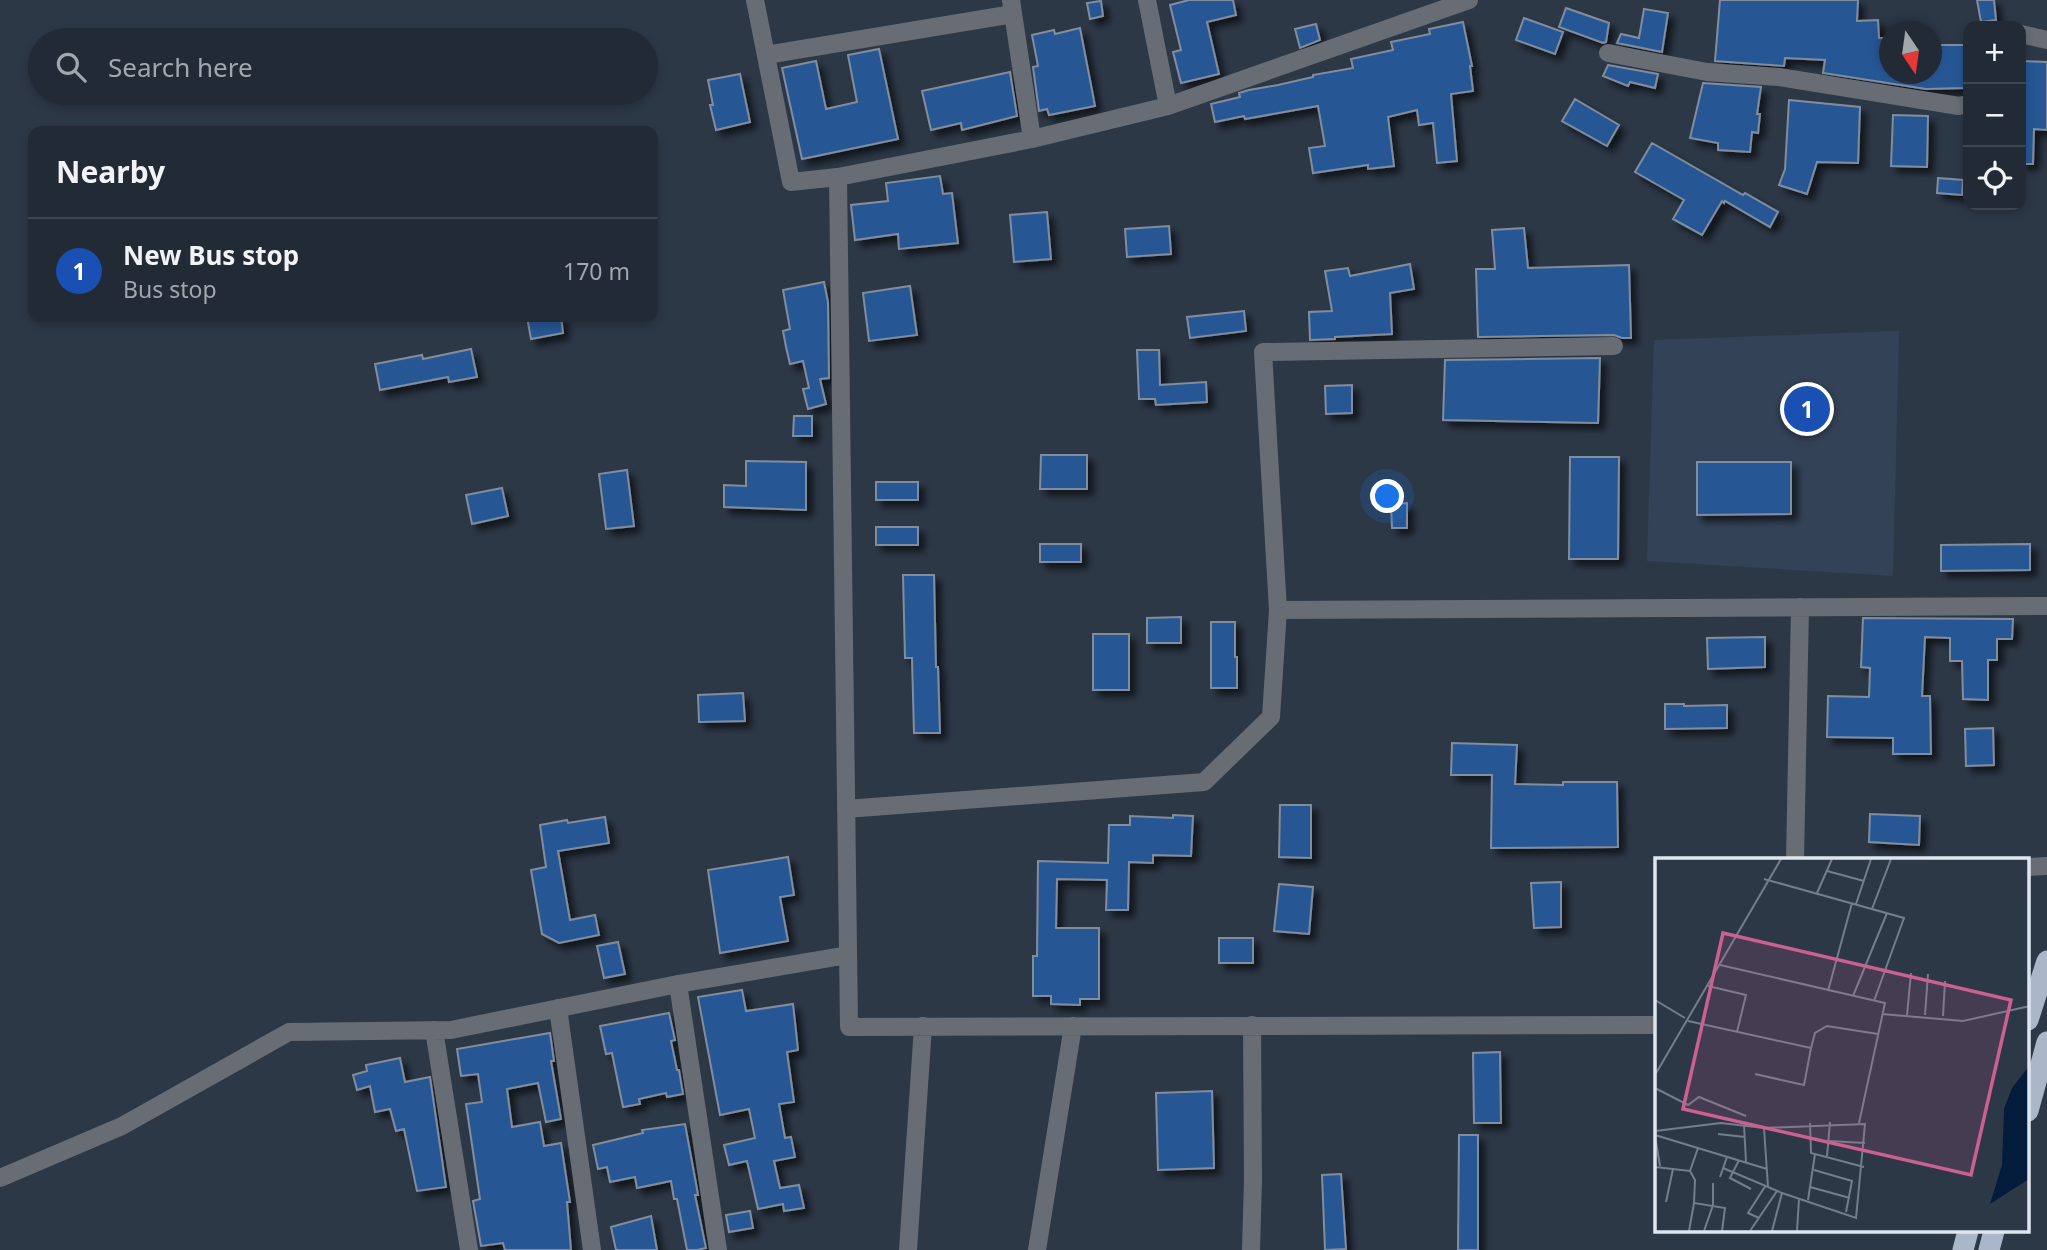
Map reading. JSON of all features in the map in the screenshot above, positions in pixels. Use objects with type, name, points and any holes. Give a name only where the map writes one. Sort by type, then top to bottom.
[{"type":"highway","points":[[2030,1014],[2047,961]]},
{"type":"highway","points":[[2030,1104],[2047,1042]]},
{"type":"highway","points":[[1963,1250],[1968,1232]]},
{"type":"highway","points":[[1989,1250],[1994,1232]]},
{"type":"street","points":[[755,0],[791,182],[838,177],[1032,139],[1168,106],[1469,0]]},
{"type":"street","points":[[1147,0],[1168,106]]},
{"type":"street","points":[[766,55],[1012,7],[1032,139]]},
{"type":"street","points":[[2026,35],[2047,40]]},
{"type":"street","points":[[1608,53],[1707,72],[1779,78],[1963,105]]},
{"type":"street","points":[[838,177],[849,1027],[1655,1025]]},
{"type":"street","points":[[846,809],[1204,782],[1271,717],[1278,610],[1263,352],[1614,346]]},
{"type":"street","points":[[1278,610],[2047,606]]},
{"type":"street","points":[[1795,858],[1800,607]]},
{"type":"street","points":[[0,1178],[122,1126],[289,1032],[451,1030],[678,984],[848,955]]},
{"type":"street","points":[[678,984],[718,1250]]},
{"type":"street","points":[[558,1009],[592,1250]]},
{"type":"street","points":[[1251,1250],[1252,1025]]},
{"type":"street","points":[[908,1250],[923,1026]]},
{"type":"street","points":[[1037,1250],[1073,1026]]},
{"type":"street","points":[[434,1030],[469,1250]]},
{"type":"shaded area","points":[[1899,331],[1893,576],[1647,561],[1654,340]]},
{"type":"building","points":[[1189,0],[1233,0],[1236,15],[1207,22],[1219,74],[1181,83],[1173,52],[1181,50],[1170,5]]},
{"type":"building","points":[[1720,0],[1858,0],[1857,21],[1878,20],[1879,82],[1823,73],[1825,60],[1785,58],[1784,66],[1715,61]]},
{"type":"building","points":[[1977,0],[1994,0],[1996,20],[1981,21]]},
{"type":"building","points":[[1101,1],[1103,16],[1090,19],[1087,3]]},
{"type":"building","points":[[1566,8],[1609,23],[1606,42],[1559,27]]},
{"type":"building","points":[[1644,9],[1668,13],[1662,52],[1617,43],[1621,34],[1639,38]]},
{"type":"building","points":[[1524,18],[1563,32],[1555,54],[1516,40]]},
{"type":"building","points":[[1463,22],[1472,66],[1473,91],[1451,94],[1457,161],[1437,163],[1433,123],[1419,125],[1417,110],[1388,117],[1394,166],[1368,169],[1368,165],[1313,173],[1309,148],[1325,146],[1318,106],[1215,122],[1211,104],[1240,97],[1239,93],[1249,90],[1353,68],[1351,59],[1393,50],[1391,42],[1430,34],[1429,29]]},
{"type":"building","points":[[1316,24],[1320,40],[1300,48],[1295,29]]},
{"type":"building","points":[[1080,28],[1095,106],[1049,115],[1047,109],[1039,111],[1033,67],[1038,66],[1032,35],[1054,30],[1055,34]]},
{"type":"building","points":[[1942,45],[1963,45],[1963,88],[1926,89],[1894,84],[1942,84]]},
{"type":"building","points":[[879,49],[898,139],[802,159],[782,68],[816,61],[826,109],[857,102],[848,55]]},
{"type":"building","points":[[2026,61],[2047,62],[2047,130],[2034,129],[2033,164],[2026,164]]},
{"type":"building","points":[[1608,65],[1658,74],[1655,88],[1630,82],[1628,86],[1603,76]]},
{"type":"building","points":[[1010,72],[1017,116],[962,130],[961,123],[931,130],[922,91]]},
{"type":"building","points":[[740,74],[750,122],[716,130],[708,80]]},
{"type":"building","points":[[1703,83],[1761,87],[1757,114],[1760,114],[1758,133],[1752,132],[1750,152],[1718,150],[1718,143],[1690,138]]},
{"type":"building","points":[[1575,99],[1619,125],[1607,146],[1562,121]]},
{"type":"building","points":[[1789,100],[1860,107],[1858,163],[1817,162],[1807,194],[1779,185],[1785,169]]},
{"type":"building","points":[[1893,115],[1928,116],[1927,167],[1891,166]]},
{"type":"building","points":[[1652,143],[1778,212],[1770,227],[1725,201],[1722,201],[1702,235],[1673,219],[1684,200],[1635,172]]},
{"type":"building","points":[[940,176],[943,194],[952,193],[958,243],[899,249],[898,234],[855,240],[851,205],[888,201],[886,183]]},
{"type":"building","points":[[1938,178],[1963,180],[1962,195],[1937,193]]},
{"type":"building","points":[[1047,212],[1051,259],[1014,262],[1010,215]]},
{"type":"building","points":[[1169,226],[1171,254],[1127,257],[1125,229]]},
{"type":"building","points":[[1524,228],[1528,268],[1629,265],[1631,338],[1614,335],[1478,337],[1476,269],[1495,269],[1492,230]]},
{"type":"building","points":[[1410,264],[1414,289],[1390,293],[1392,334],[1310,340],[1309,312],[1332,311],[1325,271],[1348,268],[1350,276]]},
{"type":"building","points":[[824,282],[828,302],[829,378],[820,379],[826,404],[808,409],[803,389],[809,388],[803,361],[790,364],[786,347],[783,331],[790,329],[783,290]]},
{"type":"building","points":[[910,286],[917,335],[869,341],[863,293]]},
{"type":"building","points":[[1244,311],[1246,331],[1190,338],[1187,317]]},
{"type":"building","points":[[528,322],[562,322],[563,333],[531,339]]},
{"type":"building","points":[[471,349],[477,377],[449,382],[448,377],[380,390],[375,364],[422,355],[423,359]]},
{"type":"building","points":[[1137,350],[1159,350],[1160,385],[1206,382],[1207,402],[1156,405],[1155,399],[1139,399]]},
{"type":"building","points":[[1600,358],[1598,423],[1443,420],[1445,360]]},
{"type":"building","points":[[1352,385],[1352,413],[1326,414],[1325,386]]},
{"type":"building","points":[[794,416],[812,416],[812,436],[793,436]]},
{"type":"building","points":[[1041,455],[1087,455],[1087,489],[1040,489]]},
{"type":"building","points":[[1570,457],[1619,457],[1618,559],[1569,559]]},
{"type":"building","points":[[746,461],[806,462],[806,510],[724,507],[724,485],[746,486]]},
{"type":"building","points":[[1697,462],[1791,462],[1791,514],[1697,515]]},
{"type":"building","points":[[627,470],[634,526],[606,529],[599,474]]},
{"type":"building","points":[[876,482],[918,482],[918,500],[876,500]]},
{"type":"building","points":[[502,488],[508,516],[472,524],[466,495]]},
{"type":"building","points":[[1407,503],[1407,528],[1392,528],[1391,504]]},
{"type":"building","points":[[876,527],[918,527],[918,545],[876,545]]},
{"type":"building","points":[[1040,544],[1081,544],[1081,562],[1040,562]]},
{"type":"building","points":[[2030,544],[2030,570],[1941,571],[1941,545]]},
{"type":"building","points":[[903,575],[934,575],[940,733],[914,733],[912,658],[905,658]]},
{"type":"building","points":[[1181,617],[1181,643],[1147,643],[1147,618]]},
{"type":"building","points":[[1863,618],[2013,619],[2012,639],[1997,639],[1997,660],[1988,660],[1988,700],[1963,699],[1962,661],[1950,661],[1950,638],[1925,637],[1922,696],[1930,696],[1931,754],[1893,754],[1893,738],[1827,737],[1828,696],[1869,697],[1870,668],[1861,667]]},
{"type":"building","points":[[1211,622],[1235,622],[1237,688],[1211,688]]},
{"type":"building","points":[[1093,634],[1129,634],[1129,690],[1093,690]]},
{"type":"building","points":[[1765,637],[1765,667],[1708,669],[1707,638]]},
{"type":"building","points":[[743,693],[745,721],[699,722],[698,695]]},
{"type":"building","points":[[1665,704],[1727,705],[1727,728],[1665,729]]},
{"type":"building","points":[[1993,728],[1994,765],[1966,766],[1965,729]]},
{"type":"building","points":[[1452,743],[1517,745],[1515,784],[1617,782],[1618,847],[1491,848],[1492,775],[1451,775]]},
{"type":"building","points":[[1280,805],[1311,805],[1311,858],[1279,857]]},
{"type":"building","points":[[1870,814],[1920,816],[1919,845],[1869,842]]},
{"type":"building","points":[[1173,815],[1193,816],[1191,856],[1153,855],[1153,863],[1129,862],[1128,910],[1106,910],[1107,880],[1057,879],[1056,928],[1099,928],[1099,999],[1080,999],[1080,1005],[1051,1004],[1051,996],[1033,996],[1033,956],[1037,956],[1038,861],[1108,863],[1109,825],[1130,825],[1130,816],[1173,818]]},
{"type":"building","points":[[605,817],[609,843],[558,851],[570,920],[595,915],[599,935],[559,943],[542,934],[531,870],[546,867],[540,825]]},
{"type":"building","points":[[788,857],[794,895],[780,897],[788,941],[720,953],[708,870]]},
{"type":"building","points":[[1561,882],[1561,927],[1534,928],[1531,883]]},
{"type":"building","points":[[1279,884],[1313,887],[1309,934],[1274,931]]},
{"type":"building","points":[[1219,938],[1253,938],[1253,963],[1219,963]]},
{"type":"building","points":[[618,942],[625,974],[604,978],[597,946]]},
{"type":"building","points":[[742,990],[746,1011],[793,1004],[798,1050],[787,1052],[794,1102],[779,1104],[785,1138],[791,1137],[795,1157],[774,1161],[780,1188],[799,1185],[804,1208],[784,1211],[783,1204],[758,1209],[747,1161],[729,1165],[724,1145],[755,1138],[749,1109],[720,1115],[698,997]]},
{"type":"building","points":[[669,1013],[675,1040],[671,1041],[683,1094],[667,1097],[666,1093],[639,1099],[640,1104],[623,1107],[612,1053],[606,1054],[600,1026]]},
{"type":"building","points":[[550,1033],[554,1061],[551,1061],[561,1119],[546,1122],[538,1083],[507,1089],[512,1127],[540,1122],[544,1146],[561,1143],[570,1202],[567,1202],[571,1250],[505,1250],[503,1243],[481,1246],[473,1201],[480,1199],[466,1104],[482,1102],[478,1074],[461,1076],[457,1049]]},
{"type":"building","points":[[1500,1052],[1501,1123],[1474,1123],[1473,1053]]},
{"type":"building","points":[[400,1058],[405,1082],[430,1077],[446,1187],[417,1191],[404,1129],[396,1131],[390,1109],[375,1112],[370,1086],[357,1090],[353,1075],[367,1071],[366,1065]]},
{"type":"building","points":[[1212,1091],[1214,1168],[1158,1170],[1156,1093]]},
{"type":"building","points":[[685,1124],[706,1248],[697,1250],[687,1250],[671,1181],[637,1188],[635,1177],[610,1182],[607,1167],[598,1169],[593,1145],[643,1133],[642,1130]]},
{"type":"building","points":[[1459,1135],[1478,1135],[1478,1250],[1458,1250]]},
{"type":"building","points":[[1341,1174],[1346,1249],[1325,1250],[1322,1175]]},
{"type":"building","points":[[750,1211],[753,1228],[729,1232],[726,1215]]},
{"type":"building","points":[[651,1216],[657,1250],[616,1250],[611,1227]]},
{"type":"place","name":"New Bus stop","points":[[1807,409]]}]
